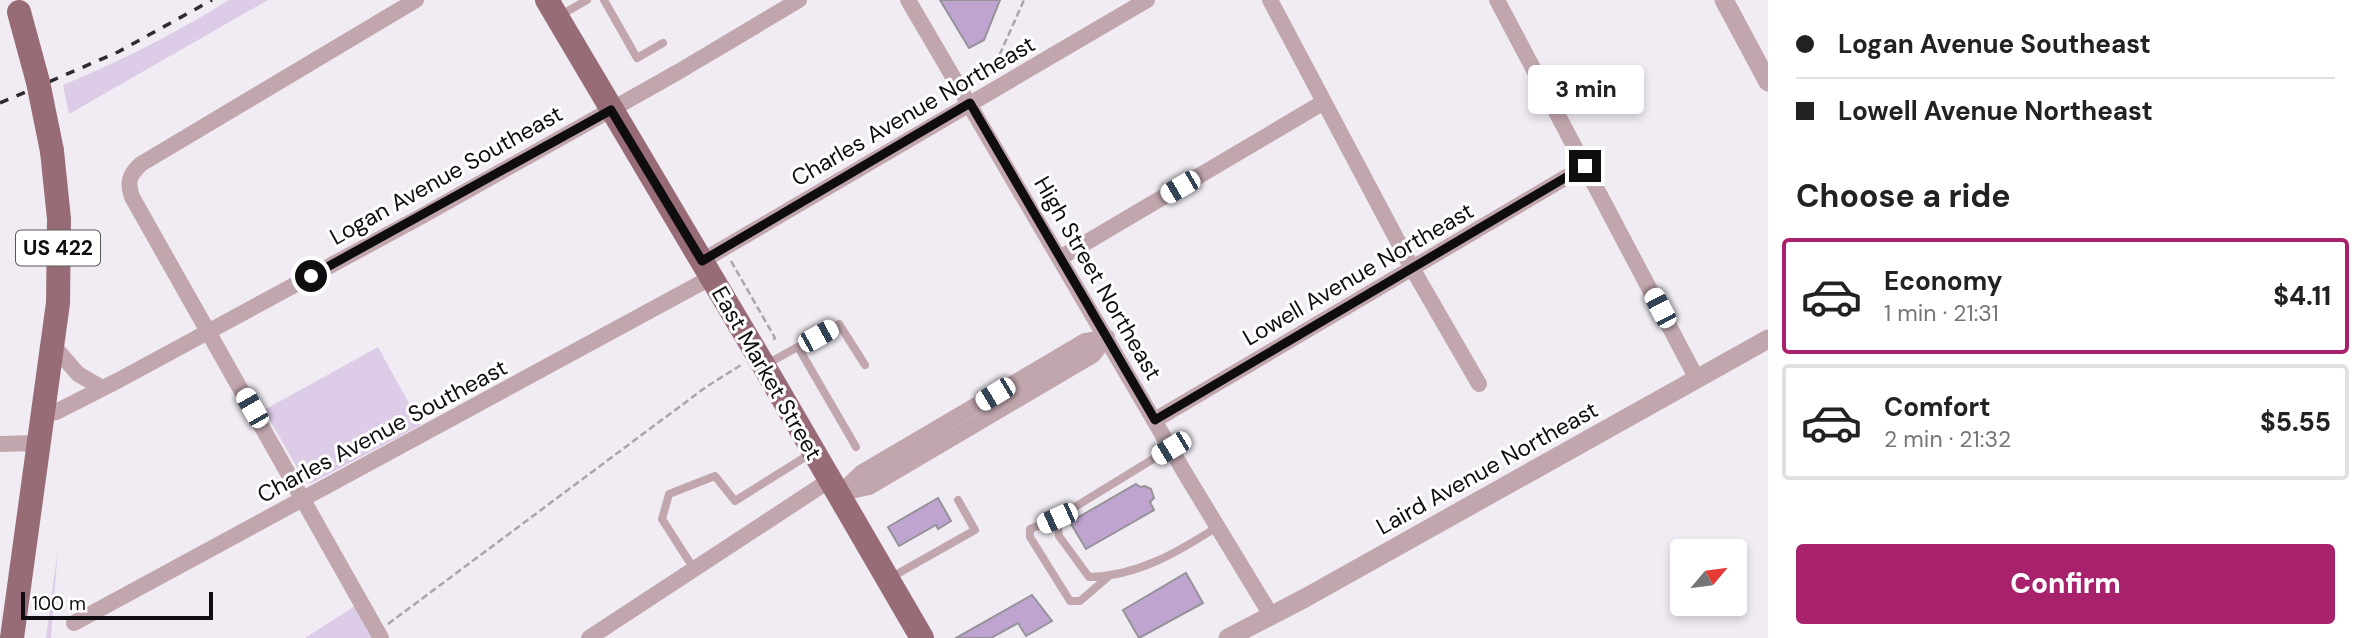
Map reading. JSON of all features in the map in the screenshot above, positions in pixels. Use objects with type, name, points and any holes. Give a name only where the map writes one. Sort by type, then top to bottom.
[{"type":"main road","name":"US 422","points":[[12,638],[58,303],[59,219],[52,152],[38,82],[17,6]]},
{"type":"main road","name":"East Market Street","points":[[552,9],[922,638]]},
{"type":"street","points":[[382,638],[132,197],[129,178],[141,164],[416,0]]},
{"type":"street","name":"Logan Avenue Southeast","points":[[42,414],[56,412],[422,216],[799,0]]},
{"type":"street","name":"High Street Northeast","points":[[908,0],[1271,615]]},
{"type":"street","name":"Charles Avenue Northeast","points":[[707,269],[970,103],[1147,0]]},
{"type":"street","points":[[1270,0],[1412,268],[1479,384]]},
{"type":"street","points":[[1497,0],[1697,379]]},
{"type":"street","points":[[1724,0],[1768,82]]},
{"type":"street","points":[[1060,258],[1324,102]]},
{"type":"street","name":"Lowell Avenue Northeast","points":[[1155,420],[1585,166]]},
{"type":"street","name":"Charles Avenue Southeast","points":[[74,623],[303,499],[707,269]]},
{"type":"street","points":[[589,638],[615,631],[694,569],[834,487],[869,486],[881,480],[1093,355],[1107,337]]},
{"type":"street","name":"Laird Avenue Northeast","points":[[1228,638],[1768,339]]},
{"type":"street","points":[[52,344],[78,374],[102,388]]},
{"type":"street","points":[[0,444],[37,443]]},
{"type":"lane","points":[[552,9],[587,0]]},
{"type":"lane","points":[[604,0],[637,58],[663,43]]},
{"type":"lane","points":[[764,366],[839,324],[865,365]]},
{"type":"lane","points":[[798,347],[856,447]]},
{"type":"lane","points":[[1108,576],[1080,601],[1070,601],[1030,537],[1030,529],[1057,518],[1171,448]]},
{"type":"lane","points":[[694,569],[662,519],[669,494],[715,476],[735,502],[814,452]]},
{"type":"lane","points":[[888,579],[975,530],[958,500]]},
{"type":"lane","points":[[1057,518],[1059,536],[1089,577],[1108,576],[1144,567],[1184,548],[1217,527]]},
{"type":"shaded area","points":[[229,0],[268,0],[69,114],[63,85],[148,46]]},
{"type":"shaded area","points":[[378,347],[421,425],[312,483],[306,483],[264,410]]},
{"type":"shaded area","points":[[58,548],[51,638],[46,638]]},
{"type":"shaded area","points":[[361,602],[381,638],[305,638]]},
{"type":"building","points":[[940,0],[1000,0],[984,40],[969,48]]},
{"type":"building","points":[[1136,484],[1151,489],[1154,498],[1150,502],[1154,510],[1086,549],[1070,522]]},
{"type":"building","points":[[938,498],[951,521],[938,529],[936,525],[899,546],[888,527]]},
{"type":"building","points":[[1186,573],[1203,603],[1139,638],[1123,610]]},
{"type":"building","points":[[1032,595],[1052,621],[1026,636],[1018,623],[991,638],[956,638]]},
{"type":"railway","points":[[0,103],[118,52],[212,0]]},
{"type":"route","points":[[311,276],[611,110],[702,261],[970,103],[1155,420],[1585,166]]}]
